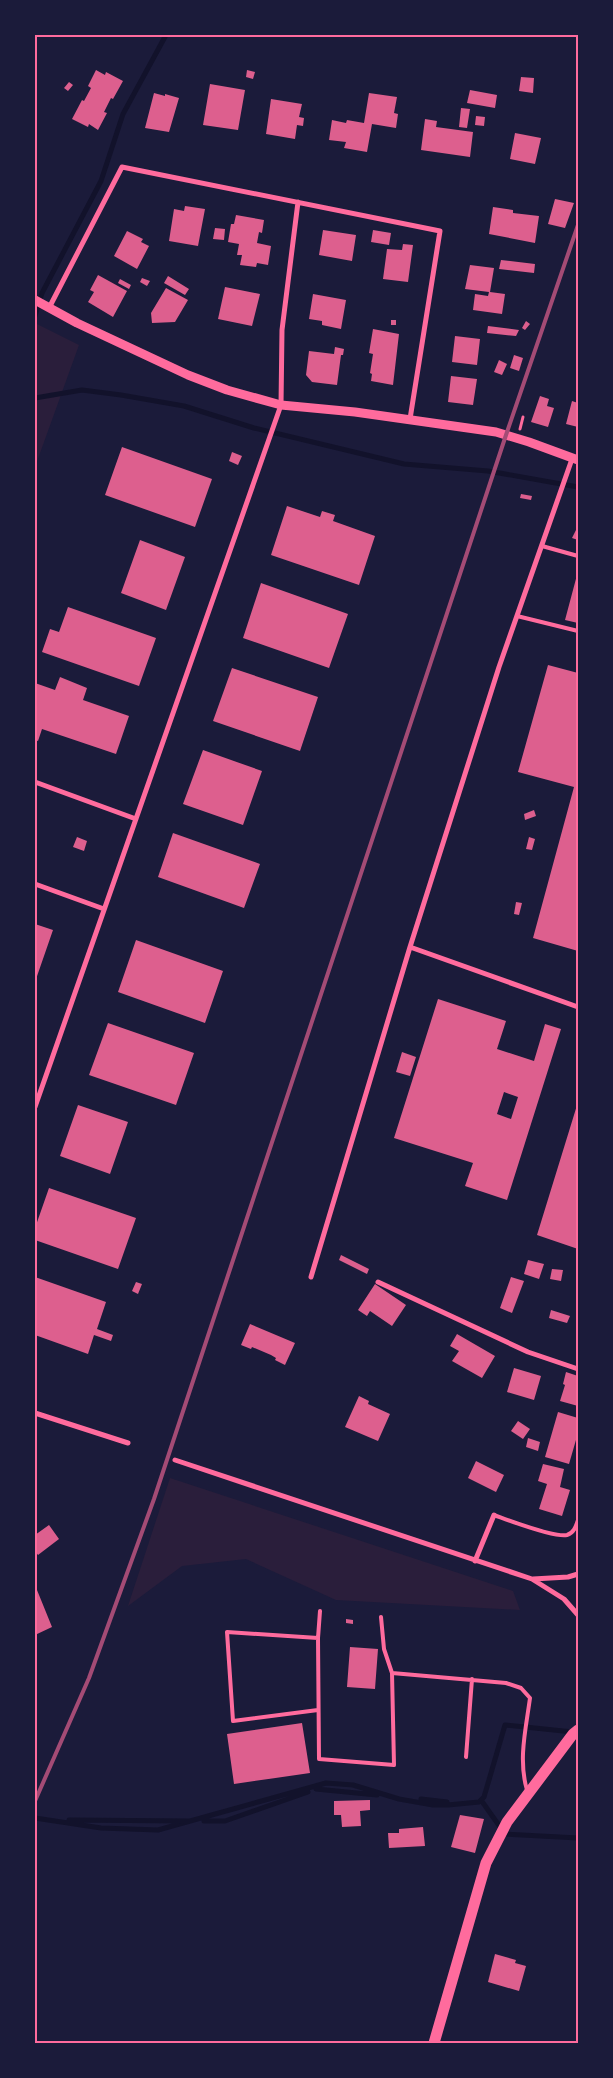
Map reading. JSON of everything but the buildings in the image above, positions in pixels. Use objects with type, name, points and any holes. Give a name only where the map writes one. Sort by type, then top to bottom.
[{"type":"main road","points":[[434,2043],[486,1863],[507,1822],[575,1732],[578,1719]]},
{"type":"street","points":[[49,308],[122,167],[440,231],[410,419]]},
{"type":"street","points":[[35,1107],[281,405],[280,348],[283,311],[298,202]]},
{"type":"street","points":[[35,300],[206,383],[281,405],[410,419],[501,434],[529,442],[575,460],[518,616],[410,948],[311,1277]]},
{"type":"street","points":[[35,782],[136,819]]},
{"type":"street","points":[[35,884],[104,909]]},
{"type":"street","points":[[410,948],[578,1007]]},
{"type":"street","points":[[378,1282],[528,1352],[578,1369]]},
{"type":"street","points":[[35,1413],[128,1443]]},
{"type":"street","points":[[176,1460],[532,1579],[564,1599],[578,1615]]},
{"type":"street","points":[[475,1560],[494,1515]]},
{"type":"street","points":[[532,1579],[568,1577],[578,1574]]},
{"type":"lane","points":[[542,546],[578,556]]},
{"type":"lane","points":[[518,616],[578,632]]},
{"type":"lane","points":[[494,1515],[556,1535],[567,1535],[576,1529],[578,1520]]},
{"type":"lane","points":[[320,1611],[318,1638],[319,1759],[394,1765],[392,1672],[384,1649],[381,1617]]},
{"type":"lane","points":[[318,1638],[227,1632],[232,1721],[318,1710]]},
{"type":"lane","points":[[392,1672],[506,1683],[521,1688],[530,1698],[523,1745],[524,1778],[528,1792]]},
{"type":"lane","points":[[466,1757],[472,1679]]},
{"type":"shaded area","points":[[35,323],[79,345],[35,467]]},
{"type":"shaded area","points":[[170,1478],[513,1591],[520,1610],[336,1600],[246,1559],[182,1566],[128,1606]]},
{"type":"waterway","points":[[35,316],[42,293],[101,181],[123,114],[166,35]]},
{"type":"waterway","points":[[35,398],[82,390],[121,395],[184,406],[254,428],[404,464],[488,471],[578,487]]},
{"type":"waterway","points":[[35,1818],[101,1828],[158,1830],[326,1783],[353,1785],[399,1799],[433,1805],[479,1802],[484,1797],[505,1725],[573,1732]]},
{"type":"waterway","points":[[316,1789],[377,1795]]},
{"type":"waterway","points":[[204,1821],[225,1821],[308,1792]]},
{"type":"waterway","points":[[421,1799],[447,1802]]},
{"type":"waterway","points":[[481,1800],[505,1834],[578,1838]]},
{"type":"waterway","points":[[69,1820],[188,1821]]},
{"type":"railway","points":[[35,1801],[89,1678],[154,1499],[506,435],[578,225]]}]
